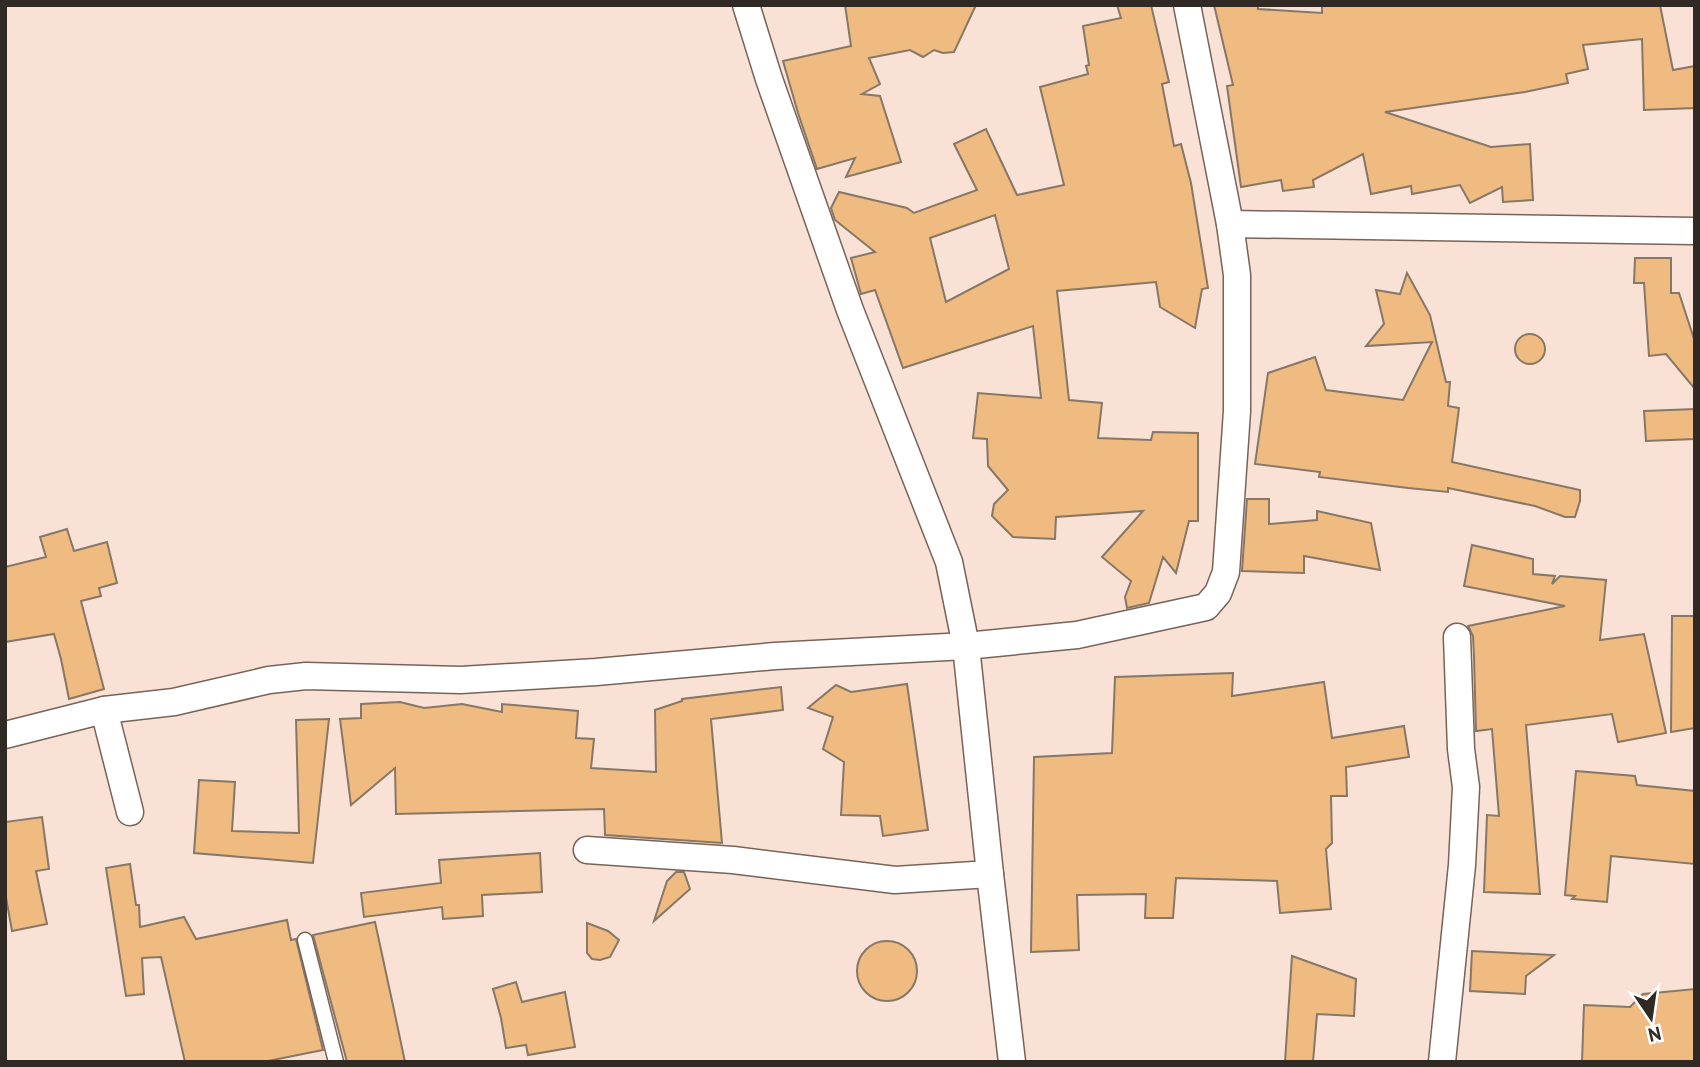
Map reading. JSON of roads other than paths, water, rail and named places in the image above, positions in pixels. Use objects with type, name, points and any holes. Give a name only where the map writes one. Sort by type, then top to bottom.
[{"type":"street","points":[[746,5],[769,79],[850,310],[949,562],[966,646],[1012,1062]]},
{"type":"street","points":[[5,735],[104,710],[174,702],[269,680],[306,676],[461,680],[596,672],[775,656],[966,646],[1077,635],[1206,607],[1218,593],[1226,572],[1237,411],[1237,275],[1230,224],[1187,5]]},
{"type":"street","points":[[1230,224],[1695,231]]},
{"type":"street","points":[[1442,1062],[1466,787],[1461,749],[1457,637]]},
{"type":"street","points":[[104,710],[130,812]]},
{"type":"street","points":[[587,850],[733,860],[895,880],[990,874]]},
{"type":"lane","points":[[305,940],[336,1062]]}]
